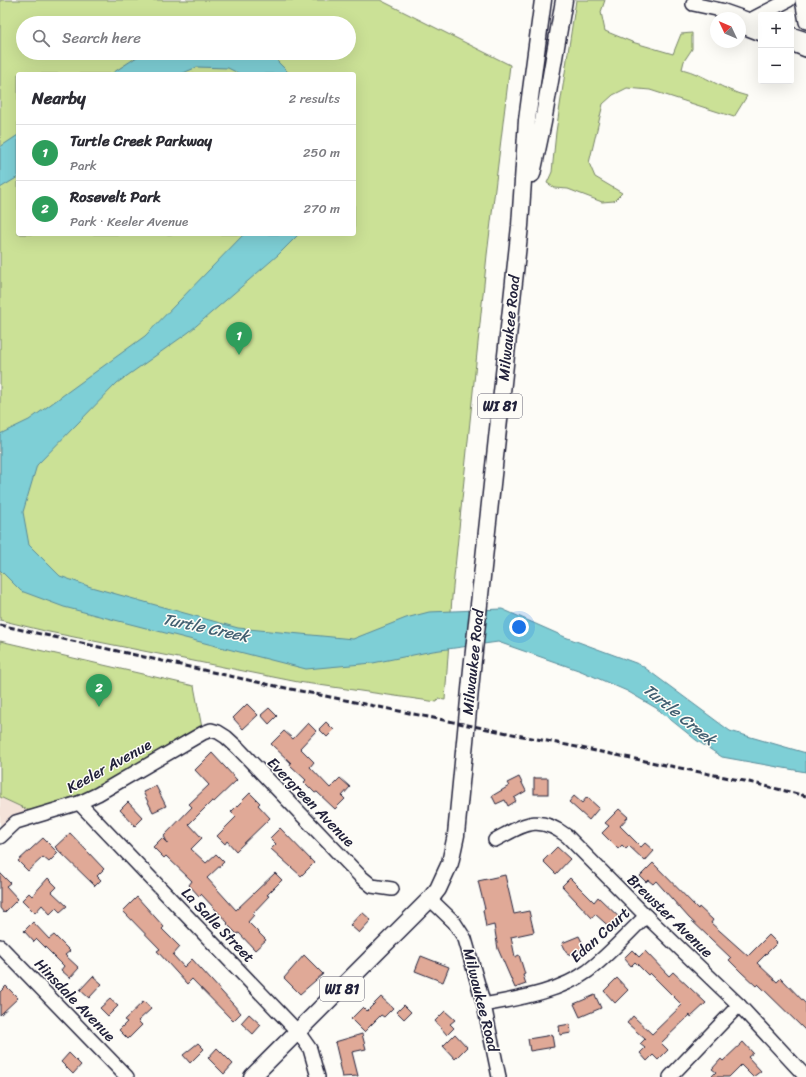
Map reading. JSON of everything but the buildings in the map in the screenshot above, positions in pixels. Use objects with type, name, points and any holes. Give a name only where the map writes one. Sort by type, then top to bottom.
[{"type":"main road","name":"Milwaukee Road","points":[[430,900],[443,878],[454,850],[520,226],[528,120],[543,0]]},
{"type":"main road","name":"Milwaukee Road","points":[[520,226],[543,122],[564,0]]},
{"type":"main road","name":"WI 81","points":[[252,1077],[430,900]]},
{"type":"street","points":[[750,23],[789,0]]},
{"type":"street","points":[[802,0],[806,22]]},
{"type":"street","points":[[690,1],[722,10],[750,23],[758,31]]},
{"type":"street","points":[[690,1],[710,13]]},
{"type":"street","points":[[794,35],[806,39]]},
{"type":"street","points":[[794,45],[806,50]]},
{"type":"street","name":"Keeler Avenue","points":[[0,837],[16,822],[79,803],[182,744],[211,730]]},
{"type":"street","name":"Evergreen Avenue","points":[[211,730],[226,737],[234,744],[360,876],[372,886],[392,889]]},
{"type":"street","name":"La Salle Street","points":[[79,803],[298,1032],[310,1049],[318,1077]]},
{"type":"street","name":"Brewster Avenue","points":[[495,840],[520,827],[538,822],[554,826],[739,1005],[806,1077]]},
{"type":"street","name":"Milwaukee Road","points":[[430,900],[454,922],[465,939],[484,1004],[499,1077]]},
{"type":"street","name":"Edan Court","points":[[484,1004],[516,999],[567,983],[594,966],[646,916]]},
{"type":"street","name":"Hinsdale Avenue","points":[[0,946],[127,1077]]},
{"type":"street","points":[[670,1077],[739,1005]]},
{"type":"shaded area","points":[[0,797],[30,811],[8,820],[0,828]]},
{"type":"green space","points":[[0,0],[380,0],[510,65],[487,255],[452,597],[445,700],[438,699],[437,702],[298,682],[49,632],[0,620]]},
{"type":"green space","points":[[576,0],[605,0],[601,12],[605,31],[632,42],[673,54],[681,34],[692,33],[692,49],[684,61],[682,69],[747,96],[734,117],[650,90],[627,88],[613,95],[603,104],[589,163],[595,177],[622,193],[614,201],[602,202],[568,189],[555,188],[547,183],[552,172],[556,132]]},
{"type":"green space","points":[[0,641],[194,686],[202,728],[90,791],[30,811],[0,797]]},
{"type":"water","points":[[132,60],[276,60],[288,72],[236,72],[228,68],[197,67],[186,72],[114,72]]},
{"type":"water","points":[[16,136],[16,178],[0,188],[0,147]]},
{"type":"water","name":"Turtle Creek","points":[[242,236],[297,236],[278,255],[189,332],[117,383],[37,465],[23,512],[29,545],[60,576],[91,587],[238,628],[353,639],[406,618],[429,612],[502,609],[565,637],[641,665],[730,731],[806,753],[806,772],[722,757],[696,740],[656,708],[627,691],[581,671],[498,642],[433,651],[373,663],[306,669],[64,607],[21,591],[0,570],[0,434],[29,420],[145,336]]},
{"type":"railway","points":[[0,625],[266,684],[749,782],[806,796]]},
{"type":"place","name":"Turtle Creek Parkway","points":[[239,355]]},
{"type":"place","name":"Rosevelt Park","points":[[99,707]]}]
